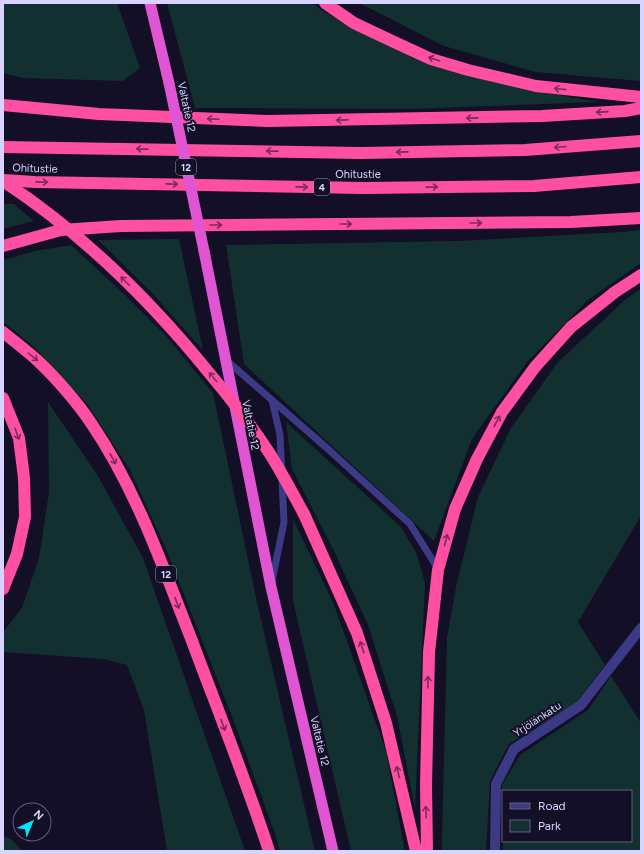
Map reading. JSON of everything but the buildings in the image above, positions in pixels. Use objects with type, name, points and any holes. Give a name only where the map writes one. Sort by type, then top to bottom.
[{"type":"highway","name":"Valtatie 12","points":[[150,3],[169,83],[204,251],[224,359],[271,588],[333,851]]},
{"type":"highway","points":[[325,3],[354,23],[392,41],[431,59],[468,70],[536,86],[641,96]]},
{"type":"highway","points":[[3,105],[98,114],[268,121],[542,116],[624,111],[641,108]]},
{"type":"highway","name":"Ohitustie","points":[[3,147],[361,152],[525,150],[641,141]]},
{"type":"highway","name":"Ohitustie","points":[[3,180],[35,182],[364,188],[534,186],[641,177]]},
{"type":"highway","points":[[3,180],[59,220],[111,267],[152,308],[191,349],[228,394],[269,453],[304,514],[357,633],[386,723],[416,851]]},
{"type":"highway","points":[[3,246],[61,230],[121,226],[571,222],[641,218]]},
{"type":"highway","points":[[427,851],[426,785],[429,652],[438,570],[454,509],[477,459],[502,412],[535,367],[572,327],[615,292],[641,275]]},
{"type":"highway","name":"12","points":[[3,332],[38,361],[91,422],[135,500],[156,548],[239,765],[268,851]]},
{"type":"highway","points":[[3,398],[19,438],[24,478],[25,517],[17,554],[3,589]]},
{"type":"street","name":"Yrjölänkatu","points":[[495,851],[496,784],[514,749],[581,705],[641,628]]},
{"type":"lane","points":[[224,359],[328,449],[410,524],[438,570]]},
{"type":"lane","points":[[271,588],[284,522],[280,435],[272,400]]},
{"type":"green space","points":[[3,3],[117,3],[140,68],[123,81],[23,78],[3,73]]},
{"type":"green space","points":[[167,3],[312,3],[326,13],[397,50],[455,73],[529,90],[599,102],[410,109],[195,108]]},
{"type":"green space","points":[[359,3],[641,3],[641,81],[535,72],[444,46]]},
{"type":"green space","points":[[3,204],[14,204],[34,221],[3,229]]},
{"type":"green space","points":[[641,230],[641,263],[588,300],[528,361],[472,439],[434,541],[244,364],[226,245],[458,241]]},
{"type":"green space","points":[[179,239],[203,350],[152,293],[98,240]]},
{"type":"green space","points":[[71,245],[122,292],[167,337],[213,393],[258,607],[315,851],[280,851],[231,714],[166,549],[130,470],[87,404],[33,346],[3,322],[3,260],[35,251]]},
{"type":"green space","points":[[641,289],[641,516],[578,622],[605,665],[576,703],[509,744],[490,781],[486,851],[442,851],[447,638],[456,587],[478,497],[511,428],[558,362],[626,299]]},
{"type":"green space","points":[[48,402],[98,476],[143,558],[245,851],[167,851],[144,710],[127,665],[103,659],[3,652],[3,632],[22,608],[39,558],[49,492]]},
{"type":"green space","points":[[286,422],[401,527],[416,552],[425,583],[415,809],[397,716],[368,625],[334,551],[292,469]]},
{"type":"green space","points":[[293,519],[333,602],[386,751],[405,851],[351,851],[293,601]]},
{"type":"green space","points":[[611,676],[641,723],[641,851],[503,851],[503,842],[632,842],[632,790],[502,790],[502,785],[520,755],[588,710]]},
{"type":"green space","points":[[3,836],[11,839],[12,842],[22,851],[3,851]]}]
